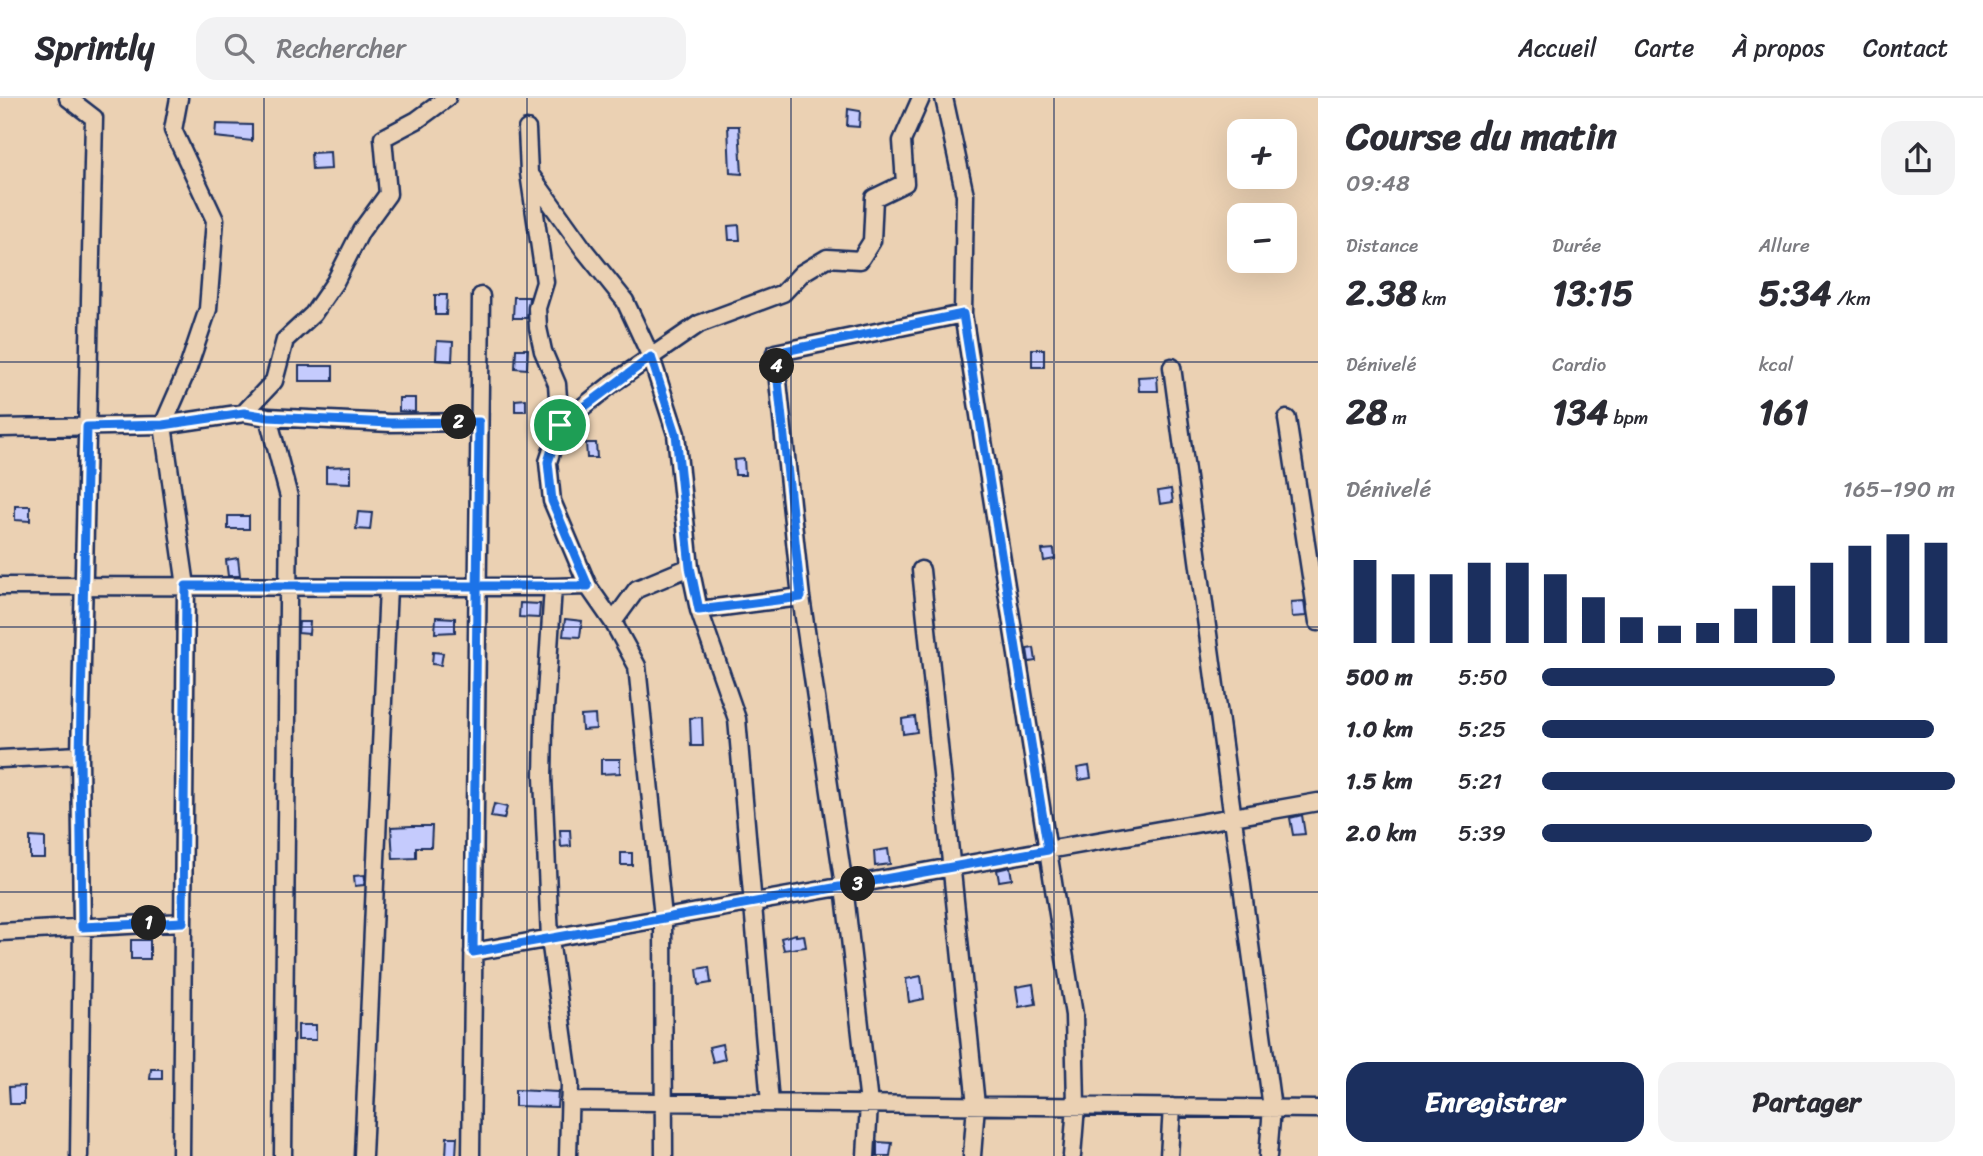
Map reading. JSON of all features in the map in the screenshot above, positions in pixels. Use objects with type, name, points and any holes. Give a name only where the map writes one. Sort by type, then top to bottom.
[{"type":"street","points":[[68,98],[94,118],[80,755],[82,927],[79,1156]]},
{"type":"street","points":[[179,98],[173,130],[215,220],[208,309],[188,368],[163,425],[186,586],[181,1156]]},
{"type":"street","points":[[244,413],[274,381],[285,340],[313,314],[335,282],[361,232],[388,194],[383,138],[417,120],[447,98]]},
{"type":"street","points":[[560,425],[699,324],[783,293],[802,273],[827,258],[860,260],[872,241],[874,198],[905,183],[902,141],[921,98]]},
{"type":"street","points":[[944,98],[965,195],[963,314],[1074,1015],[1076,1106],[1072,1156]]},
{"type":"street","points":[[527,129],[529,173],[545,282],[537,307],[538,328],[543,351],[557,384],[560,425],[548,462],[552,501],[588,586],[613,622],[637,666],[663,918],[664,1156]]},
{"type":"street","points":[[529,173],[585,251],[625,300],[651,357],[676,434],[690,567],[699,610],[737,719],[770,1103]]},
{"type":"street","points":[[471,1156],[481,296]]},
{"type":"street","points":[[866,1156],[869,1104],[844,886],[801,597],[775,353],[963,314]]},
{"type":"street","points":[[1172,367],[1272,1108],[1268,1156]]},
{"type":"street","points":[[0,428],[163,425],[244,413],[268,417],[390,423],[479,422]]},
{"type":"street","points":[[268,417],[289,497],[283,1156]]},
{"type":"street","points":[[1287,419],[1318,622]]},
{"type":"street","points":[[613,622],[636,589],[690,567]]},
{"type":"street","points":[[921,570],[976,1105],[972,1156]]},
{"type":"street","points":[[0,586],[588,586]]},
{"type":"street","points":[[363,1156],[388,587]]},
{"type":"street","points":[[553,587],[543,777],[550,939],[569,1084],[568,1156]]},
{"type":"street","points":[[699,610],[801,597]]},
{"type":"street","points":[[0,759],[80,755]]},
{"type":"street","points":[[473,952],[1318,802]]},
{"type":"street","points":[[0,932],[183,922]]},
{"type":"street","points":[[569,1101],[1318,1109]]},
{"type":"street","points":[[1169,1156],[1172,1107]]},
{"type":"building","points":[[848,109],[860,111],[859,127],[847,126]]},
{"type":"building","points":[[216,124],[252,125],[252,141],[215,137]]},
{"type":"building","points":[[728,126],[739,126],[742,174],[730,173]]},
{"type":"building","points":[[330,152],[331,169],[312,170],[311,153]]},
{"type":"building","points":[[739,225],[740,240],[729,240],[728,226]]},
{"type":"building","points":[[435,295],[447,295],[446,315],[435,315]]},
{"type":"building","points":[[514,297],[529,297],[527,318],[513,318]]},
{"type":"building","points":[[437,341],[453,342],[452,361],[436,360]]},
{"type":"building","points":[[516,349],[528,349],[527,369],[515,368]]},
{"type":"building","points":[[1032,349],[1044,349],[1044,367],[1032,367]]},
{"type":"building","points":[[299,366],[333,366],[333,381],[299,381]]},
{"type":"building","points":[[1157,376],[1158,391],[1139,391],[1138,377]]},
{"type":"building","points":[[399,398],[415,398],[415,412],[399,411]]},
{"type":"building","points":[[526,399],[526,411],[515,411],[515,400]]},
{"type":"building","points":[[586,443],[596,443],[597,458],[587,458]]},
{"type":"building","points":[[744,459],[745,475],[735,475],[734,460]]},
{"type":"building","points":[[351,466],[351,483],[326,482],[326,467]]},
{"type":"building","points":[[1171,489],[1173,502],[1160,504],[1158,491]]},
{"type":"building","points":[[15,506],[30,506],[30,521],[15,520]]},
{"type":"building","points":[[358,512],[372,513],[370,530],[356,529]]},
{"type":"building","points":[[228,516],[249,516],[249,529],[228,529]]},
{"type":"building","points":[[1054,549],[1055,559],[1044,561],[1042,550]]},
{"type":"building","points":[[238,558],[240,576],[228,576],[226,560]]},
{"type":"building","points":[[1304,601],[1306,616],[1292,617],[1291,602]]},
{"type":"building","points":[[520,603],[540,604],[539,618],[519,617]]},
{"type":"building","points":[[436,617],[455,618],[455,632],[435,633]]},
{"type":"building","points":[[565,619],[582,621],[580,637],[563,636]]},
{"type":"building","points":[[299,622],[310,622],[309,634],[298,633]]},
{"type":"building","points":[[1034,648],[1036,661],[1029,662],[1027,649]]},
{"type":"building","points":[[433,652],[443,653],[441,665],[432,664]]},
{"type":"building","points":[[595,715],[596,729],[582,730],[581,716]]},
{"type":"building","points":[[702,717],[703,746],[691,746],[690,718]]},
{"type":"building","points":[[915,717],[917,732],[903,734],[902,719]]},
{"type":"building","points":[[601,759],[620,759],[620,773],[601,774]]},
{"type":"building","points":[[1089,766],[1091,778],[1079,780],[1077,768]]},
{"type":"building","points":[[494,804],[507,807],[504,819],[491,817]]},
{"type":"building","points":[[1302,815],[1305,834],[1293,835],[1290,818]]},
{"type":"building","points":[[432,826],[431,847],[416,847],[416,858],[393,859],[391,827]]},
{"type":"building","points":[[560,830],[570,830],[571,846],[561,847]]},
{"type":"building","points":[[30,837],[45,838],[45,858],[30,858]]},
{"type":"building","points":[[888,849],[890,864],[875,866],[874,851]]},
{"type":"building","points":[[621,853],[632,853],[632,865],[621,865]]},
{"type":"building","points":[[1010,867],[1012,879],[999,881],[997,870]]},
{"type":"building","points":[[365,875],[364,885],[355,886],[354,876]]},
{"type":"building","points":[[804,935],[806,947],[784,950],[781,938]]},
{"type":"building","points":[[131,940],[150,940],[150,959],[131,959]]},
{"type":"building","points":[[709,967],[711,983],[699,985],[697,969]]},
{"type":"building","points":[[921,976],[924,999],[909,1002],[906,979]]},
{"type":"building","points":[[1033,984],[1036,1004],[1019,1007],[1016,987]]},
{"type":"building","points":[[298,1025],[316,1025],[316,1040],[298,1040]]},
{"type":"building","points":[[722,1044],[725,1059],[713,1062],[709,1047]]},
{"type":"building","points":[[151,1069],[162,1069],[162,1079],[150,1079]]},
{"type":"building","points":[[24,1086],[24,1104],[10,1104],[9,1087]]},
{"type":"building","points":[[515,1090],[558,1092],[557,1107],[515,1106]]},
{"type":"building","points":[[447,1137],[457,1137],[456,1156],[446,1156]]},
{"type":"building","points":[[877,1142],[892,1143],[890,1156],[877,1156]]},
{"type":"route","points":[[560,425],[548,462],[552,501],[588,586],[553,587],[477,587],[186,586],[183,922],[82,927],[80,755],[87,427],[163,425],[244,413],[268,417],[390,423],[479,422],[477,587],[473,952],[1048,850],[963,314],[775,353],[801,597],[699,610],[690,567],[676,434],[651,357],[560,425]]}]
